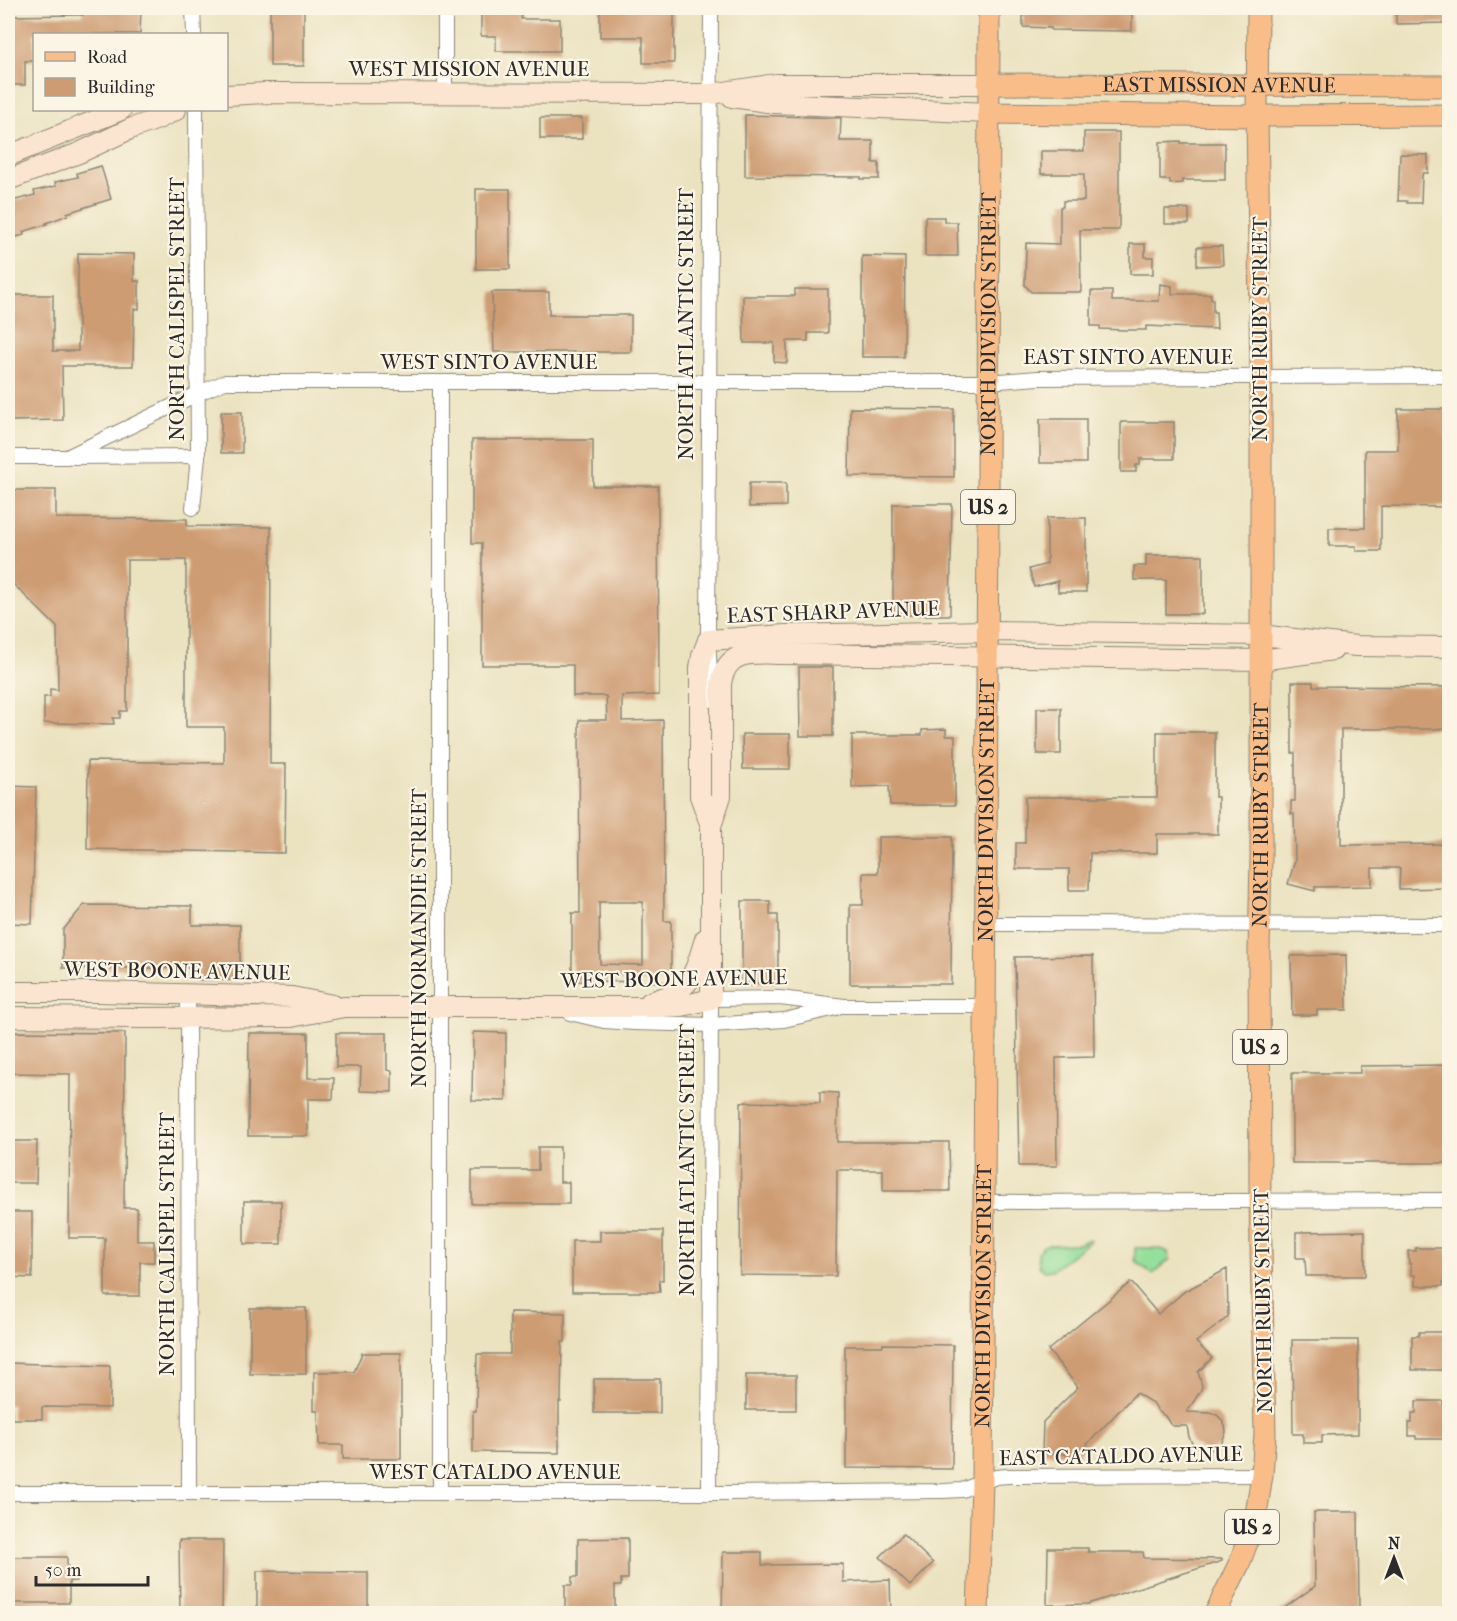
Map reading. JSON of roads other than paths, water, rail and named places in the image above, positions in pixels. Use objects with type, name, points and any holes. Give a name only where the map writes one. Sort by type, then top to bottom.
[{"type":"main road","name":"NORTH DIVISION STREET","points":[[978,1614],[982,1482],[984,1202],[988,8]]},
{"type":"main road","name":"NORTH RUBY STREET","points":[[1215,1614],[1239,1564],[1255,1521],[1265,1434],[1260,1201],[1261,378],[1257,116],[1258,8]]},
{"type":"main road","name":"EAST MISSION AVENUE","points":[[988,84],[1449,86]]},
{"type":"main road","name":"EAST MISSION AVENUE","points":[[988,113],[1257,116],[1449,115]]},
{"type":"street","points":[[193,8],[194,33]]},
{"type":"street","points":[[446,8],[446,93]]},
{"type":"street","name":"NORTH ATLANTIC STREET","points":[[709,1493],[711,826],[721,796],[721,717],[711,687],[708,640],[711,8]]},
{"type":"street","name":"WEST MISSION AVENUE","points":[[711,94],[776,84],[988,84]]},
{"type":"street","name":"WEST MISSION AVENUE","points":[[228,95],[266,93],[711,94],[774,103],[988,113]]},
{"type":"street","points":[[8,156],[119,111]]},
{"type":"street","points":[[8,180],[79,153],[174,111]]},
{"type":"street","name":"NORTH CALISPEL STREET","points":[[193,508],[198,456],[199,393],[196,111]]},
{"type":"street","name":"EAST SINTO AVENUE","points":[[988,382],[1038,378],[1449,376]]},
{"type":"street","name":"WEST SINTO AVENUE","points":[[8,457],[67,457],[225,382],[988,382]]},
{"type":"street","name":"NORTH NORMANDIE STREET","points":[[440,383],[440,1493]]},
{"type":"street","points":[[67,457],[198,456]]},
{"type":"street","name":"EAST SHARP AVENUE","points":[[708,640],[785,635],[987,631],[1261,634],[1356,646],[1449,647]]},
{"type":"street","name":"NORTH ATLANTIC STREET","points":[[708,640],[700,668],[699,754],[700,796],[711,826]]},
{"type":"street","name":"EAST SHARP AVENUE","points":[[708,640],[785,654],[1261,660],[1356,646]]},
{"type":"street","points":[[721,717],[721,683],[723,671],[729,662],[736,657],[785,654]]},
{"type":"street","points":[[632,1007],[667,997],[684,988],[692,977],[711,922]]},
{"type":"street","points":[[985,924],[1449,925]]},
{"type":"street","name":"WEST BOONE AVENUE","points":[[8,992],[292,997],[344,1007]]},
{"type":"street","name":"NORTH CALISPEL STREET","points":[[188,995],[189,1493]]},
{"type":"street","name":"WEST BOONE AVENUE","points":[[8,1017],[291,1017],[344,1007],[682,1006],[711,999],[780,998],[844,1006],[985,1006]]},
{"type":"street","name":"WEST BOONE AVENUE","points":[[540,1006],[604,1021],[711,1025],[784,1020],[844,1006]]},
{"type":"street","points":[[984,1202],[1449,1200]]},
{"type":"street","name":"EAST CATALDO AVENUE","points":[[982,1482],[996,1477],[1020,1476],[1262,1475]]},
{"type":"street","name":"WEST CATALDO AVENUE","points":[[8,1493],[943,1491],[962,1490],[982,1482]]}]
